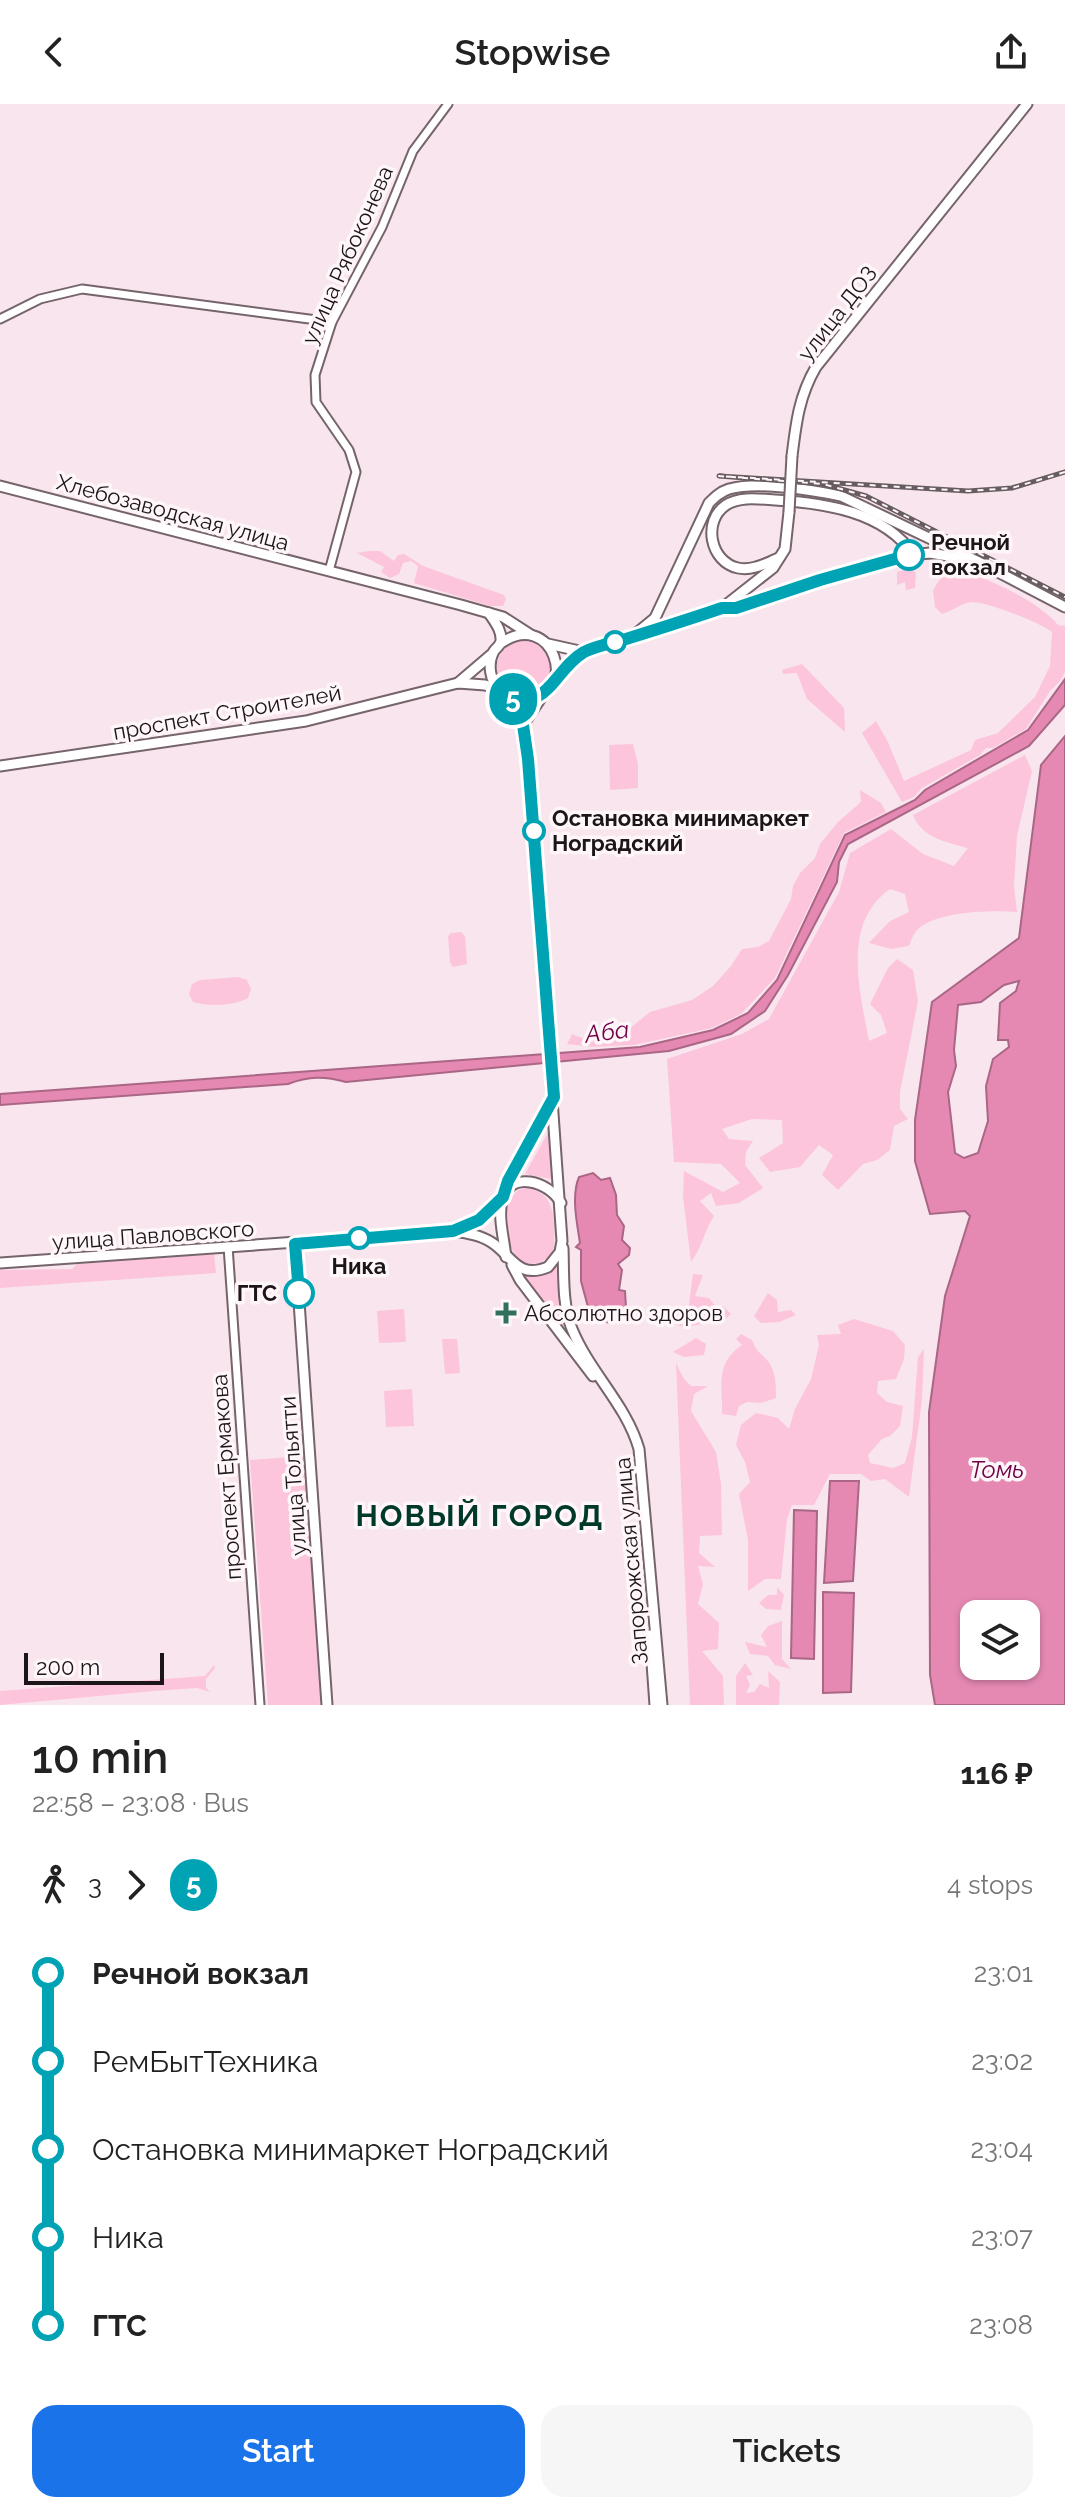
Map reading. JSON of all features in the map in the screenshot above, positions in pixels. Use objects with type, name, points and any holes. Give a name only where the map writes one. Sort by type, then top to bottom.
[{"type":"main road","name":"улица ДОЗ","points":[[779,558],[785,549],[797,411],[805,386],[816,367],[1027,104]]},
{"type":"main road","name":"Хлебозаводская улица","points":[[0,486],[489,613]]},
{"type":"main road","points":[[633,636],[655,618],[709,503],[720,493],[752,487],[841,496],[1065,607]]},
{"type":"main road","points":[[779,558],[753,569],[737,568],[724,561],[714,548],[711,533],[714,520],[725,506],[747,499],[816,503],[846,510],[896,533],[913,554]]},
{"type":"main road","points":[[929,539],[930,553]]},
{"type":"main road","points":[[523,725],[556,677],[584,652],[722,608],[736,608],[913,554],[930,553],[977,561]]},
{"type":"main road","points":[[722,608],[758,582],[779,558]]},
{"type":"main road","points":[[489,613],[503,617],[548,644],[584,652]]},
{"type":"main road","points":[[489,613],[499,627],[498,647],[490,671],[523,725],[528,759],[554,1097],[561,1203],[562,1241],[555,1261],[541,1270],[526,1270],[509,1260],[502,1225],[503,1197],[508,1181],[554,1097]]},
{"type":"main road","points":[[458,683],[498,647],[520,634],[531,635]]},
{"type":"main road","points":[[548,644],[556,660],[556,677]]},
{"type":"main road","points":[[458,683],[485,685],[524,701],[544,694]]},
{"type":"main road","name":"проспект Строителей","points":[[0,766],[306,721],[458,683]]},
{"type":"main road","points":[[503,1197],[518,1184],[540,1182],[561,1203]]},
{"type":"main road","name":"улица Павловского","points":[[0,1263],[453,1231],[479,1220],[503,1197]]},
{"type":"main road","name":"улица Павловского","points":[[453,1231],[493,1243],[509,1260]]},
{"type":"main road","name":"Запорожская улица","points":[[562,1241],[566,1309],[572,1331],[625,1412],[639,1449],[662,1705]]},
{"type":"main road","name":"улица Тольятти","points":[[295,1244],[327,1705]]},
{"type":"main road","name":"Запорожская улица","points":[[509,1260],[520,1280],[613,1404],[628,1431],[636,1468],[655,1705]]},
{"type":"street","name":"улица Рябоконева","points":[[332,572],[356,472],[349,450],[319,409],[314,395],[315,375],[332,322],[382,227],[413,151],[424,132],[448,104]]},
{"type":"street","points":[[0,319],[40,299],[82,289],[332,322]]},
{"type":"street","name":"проспект Ермакова","points":[[228,1246],[260,1705]]},
{"type":"shaded area","points":[[380,551],[394,561],[398,555],[404,554],[423,566],[504,595],[506,599],[503,606],[490,606],[414,583],[418,566],[411,561],[403,563],[399,574],[390,578],[381,572],[384,567],[357,553]]},
{"type":"shaded area","points":[[949,565],[1008,589],[1037,606],[1058,625],[1065,626],[1065,672],[1026,729],[993,748],[986,748],[980,755],[902,802],[862,733],[876,721],[904,781],[971,750],[975,740],[998,733],[1035,697],[1050,666],[1052,632],[1037,623],[980,603],[965,603],[942,614],[935,607],[933,590]]},
{"type":"shaded area","points":[[911,568],[916,573],[915,588],[906,590],[905,582],[897,585],[897,572]]},
{"type":"shaded area","points":[[524,640],[543,648],[551,667],[543,686],[524,694],[505,686],[497,667],[505,648]]},
{"type":"shaded area","points":[[802,664],[844,708],[845,732],[807,699],[797,673],[783,674],[782,670]]},
{"type":"shaded area","points":[[633,744],[638,764],[638,788],[610,790],[609,745]]},
{"type":"shaded area","points":[[1025,755],[1032,771],[1017,836],[1014,886],[1017,912],[980,912],[938,918],[918,929],[909,946],[891,949],[869,943],[890,921],[909,912],[905,894],[890,889],[875,903],[865,920],[859,939],[858,959],[869,1041],[887,1033],[881,1015],[870,1004],[888,968],[897,959],[913,970],[918,1001],[900,1092],[900,1109],[908,1119],[894,1126],[890,1150],[877,1160],[863,1164],[838,1190],[822,1175],[833,1155],[819,1145],[800,1167],[770,1172],[759,1158],[783,1143],[782,1120],[752,1119],[722,1129],[729,1139],[753,1141],[746,1152],[745,1165],[763,1188],[739,1203],[716,1206],[711,1193],[700,1201],[714,1216],[691,1262],[683,1197],[684,1171],[723,1192],[740,1183],[721,1164],[674,1162],[667,1059],[742,1034],[769,1019],[839,892],[850,853],[891,829],[923,854],[954,866],[968,848],[929,834],[913,815]]},
{"type":"shaded area","points":[[860,790],[881,803],[886,812],[844,833],[775,978],[741,1014],[712,1028],[634,1045],[593,1047],[567,1044],[572,1034],[592,1042],[619,1037],[650,1012],[692,1000],[713,986],[742,949],[758,947],[769,941],[791,899],[800,873],[815,858],[820,844],[838,822],[861,802]]},
{"type":"shaded area","points":[[461,932],[465,936],[467,964],[453,967],[448,936]]},
{"type":"shaded area","points":[[238,977],[247,980],[251,989],[248,998],[242,1001],[206,1005],[193,1002],[189,994],[192,984],[200,980]]},
{"type":"shaded area","points":[[550,1129],[551,1179],[525,1174]]},
{"type":"shaded area","points":[[526,1188],[544,1195],[554,1220],[554,1249],[543,1261],[533,1264],[517,1259],[509,1244],[507,1201],[518,1190]]},
{"type":"shaded area","points":[[214,1254],[216,1273],[0,1288],[0,1270],[72,1269],[77,1264]]},
{"type":"shaded area","points":[[559,1261],[564,1333],[522,1275],[552,1268]]},
{"type":"shaded area","points":[[693,1274],[703,1275],[695,1296],[709,1298],[716,1307],[723,1306],[731,1314],[722,1322],[685,1327],[663,1316],[689,1305]]},
{"type":"shaded area","points":[[768,1293],[777,1300],[778,1312],[791,1310],[796,1315],[779,1322],[761,1323],[754,1316]]},
{"type":"shaded area","points":[[404,1309],[406,1342],[379,1343],[377,1311]]},
{"type":"shaded area","points":[[854,1319],[893,1331],[905,1345],[904,1359],[896,1379],[878,1381],[877,1393],[887,1402],[903,1406],[900,1426],[882,1439],[868,1455],[870,1463],[893,1468],[905,1463],[912,1437],[918,1357],[924,1349],[922,1400],[909,1497],[885,1479],[871,1481],[861,1474],[830,1474],[814,1505],[792,1505],[787,1519],[781,1579],[765,1579],[748,1591],[748,1540],[739,1494],[750,1482],[745,1462],[736,1445],[741,1425],[756,1413],[778,1418],[789,1429],[795,1409],[811,1379],[819,1345],[817,1335],[841,1334],[838,1325]]},
{"type":"shaded area","points":[[741,1334],[752,1340],[770,1364],[775,1378],[776,1398],[761,1403],[747,1402],[739,1406],[736,1416],[722,1414],[722,1376],[727,1360],[742,1345],[736,1339]]},
{"type":"shaded area","points":[[696,1338],[706,1344],[704,1355],[684,1357],[673,1352]]},
{"type":"shaded area","points":[[442,1339],[457,1339],[460,1373],[445,1374]]},
{"type":"shaded area","points":[[676,1363],[691,1386],[708,1386],[694,1394],[691,1411],[716,1452],[721,1484],[722,1535],[700,1536],[699,1553],[715,1567],[698,1566],[703,1584],[698,1604],[719,1623],[718,1649],[702,1651],[723,1676],[724,1705],[690,1705]]},
{"type":"shaded area","points":[[412,1389],[414,1426],[386,1427],[384,1391]]},
{"type":"shaded area","points":[[304,1456],[322,1705],[268,1705],[250,1460]]},
{"type":"shaded area","points":[[777,1587],[784,1595],[781,1610],[766,1609],[759,1603],[768,1595],[777,1595]]},
{"type":"shaded area","points":[[782,1621],[782,1659],[791,1669],[775,1665],[768,1656],[750,1654],[745,1642],[767,1647],[761,1635],[768,1626]]},
{"type":"shaded area","points":[[745,1663],[753,1675],[746,1676],[750,1685],[746,1693],[754,1692],[760,1684],[769,1688],[768,1671],[780,1682],[779,1705],[736,1705],[736,1676]]},
{"type":"shaded area","points":[[214,1665],[206,1679],[206,1688],[210,1692],[197,1688],[0,1705],[0,1691],[205,1676]]},
{"type":"water","name":"Аба","points":[[1065,679],[1065,705],[1029,746],[848,844],[839,862],[837,882],[788,975],[765,1011],[731,1034],[669,1051],[346,1082],[317,1078],[288,1084],[0,1105],[0,1094],[640,1047],[713,1030],[748,1013],[777,980],[845,835],[915,800],[925,790],[1028,730]]},
{"type":"water","name":"Томь","points":[[1065,736],[1065,1705],[935,1705],[930,1675],[929,1412],[945,1296],[970,1216],[965,1211],[930,1214],[915,1161],[915,1120],[932,1002],[1019,938],[1041,765]],"holes":[[[1019,981],[1016,991],[1000,1003],[998,1040],[1008,1040],[1009,1047],[993,1059],[986,1086],[988,1121],[978,1153],[964,1158],[955,1153],[948,1092],[956,1066],[954,1050],[958,1005],[981,1002],[1004,985]]]},
{"type":"water","points":[[593,1173],[601,1180],[610,1178],[616,1195],[617,1215],[624,1226],[622,1240],[630,1248],[629,1255],[618,1264],[622,1270],[619,1290],[625,1291],[626,1308],[619,1309],[610,1323],[588,1307],[581,1281],[581,1250],[576,1247],[580,1243],[575,1210],[577,1184],[579,1177]]},
{"type":"water","points":[[830,1481],[859,1481],[853,1581],[824,1583]]},
{"type":"water","points":[[794,1510],[817,1511],[814,1659],[791,1658]]},
{"type":"water","points":[[823,1592],[854,1593],[851,1692],[823,1693]]},
{"type":"railway","points":[[1065,472],[1012,488],[968,491],[719,476],[823,484],[866,496],[1065,597]]},
{"type":"bus line","name":"5","points":[[299,1293],[295,1244],[453,1231],[489,1213],[503,1197],[508,1181],[554,1097],[528,759],[523,725],[504,694],[524,701],[534,699],[544,694],[556,677],[584,652],[722,608],[736,608],[909,555]]},
{"type":"place","name":"Речной вокзал","points":[[909,555]]},
{"type":"place","name":"Остановка минимаркет Ноградский","points":[[534,831]]},
{"type":"place","name":"Ника","points":[[359,1238]]},
{"type":"place","name":"ГТС","points":[[299,1293]]},
{"type":"place","name":"Абсолютно здоров","points":[[506,1313]]},
{"type":"district","name":"НОВЫЙ ГОРОД","points":[[480,1516]]}]
